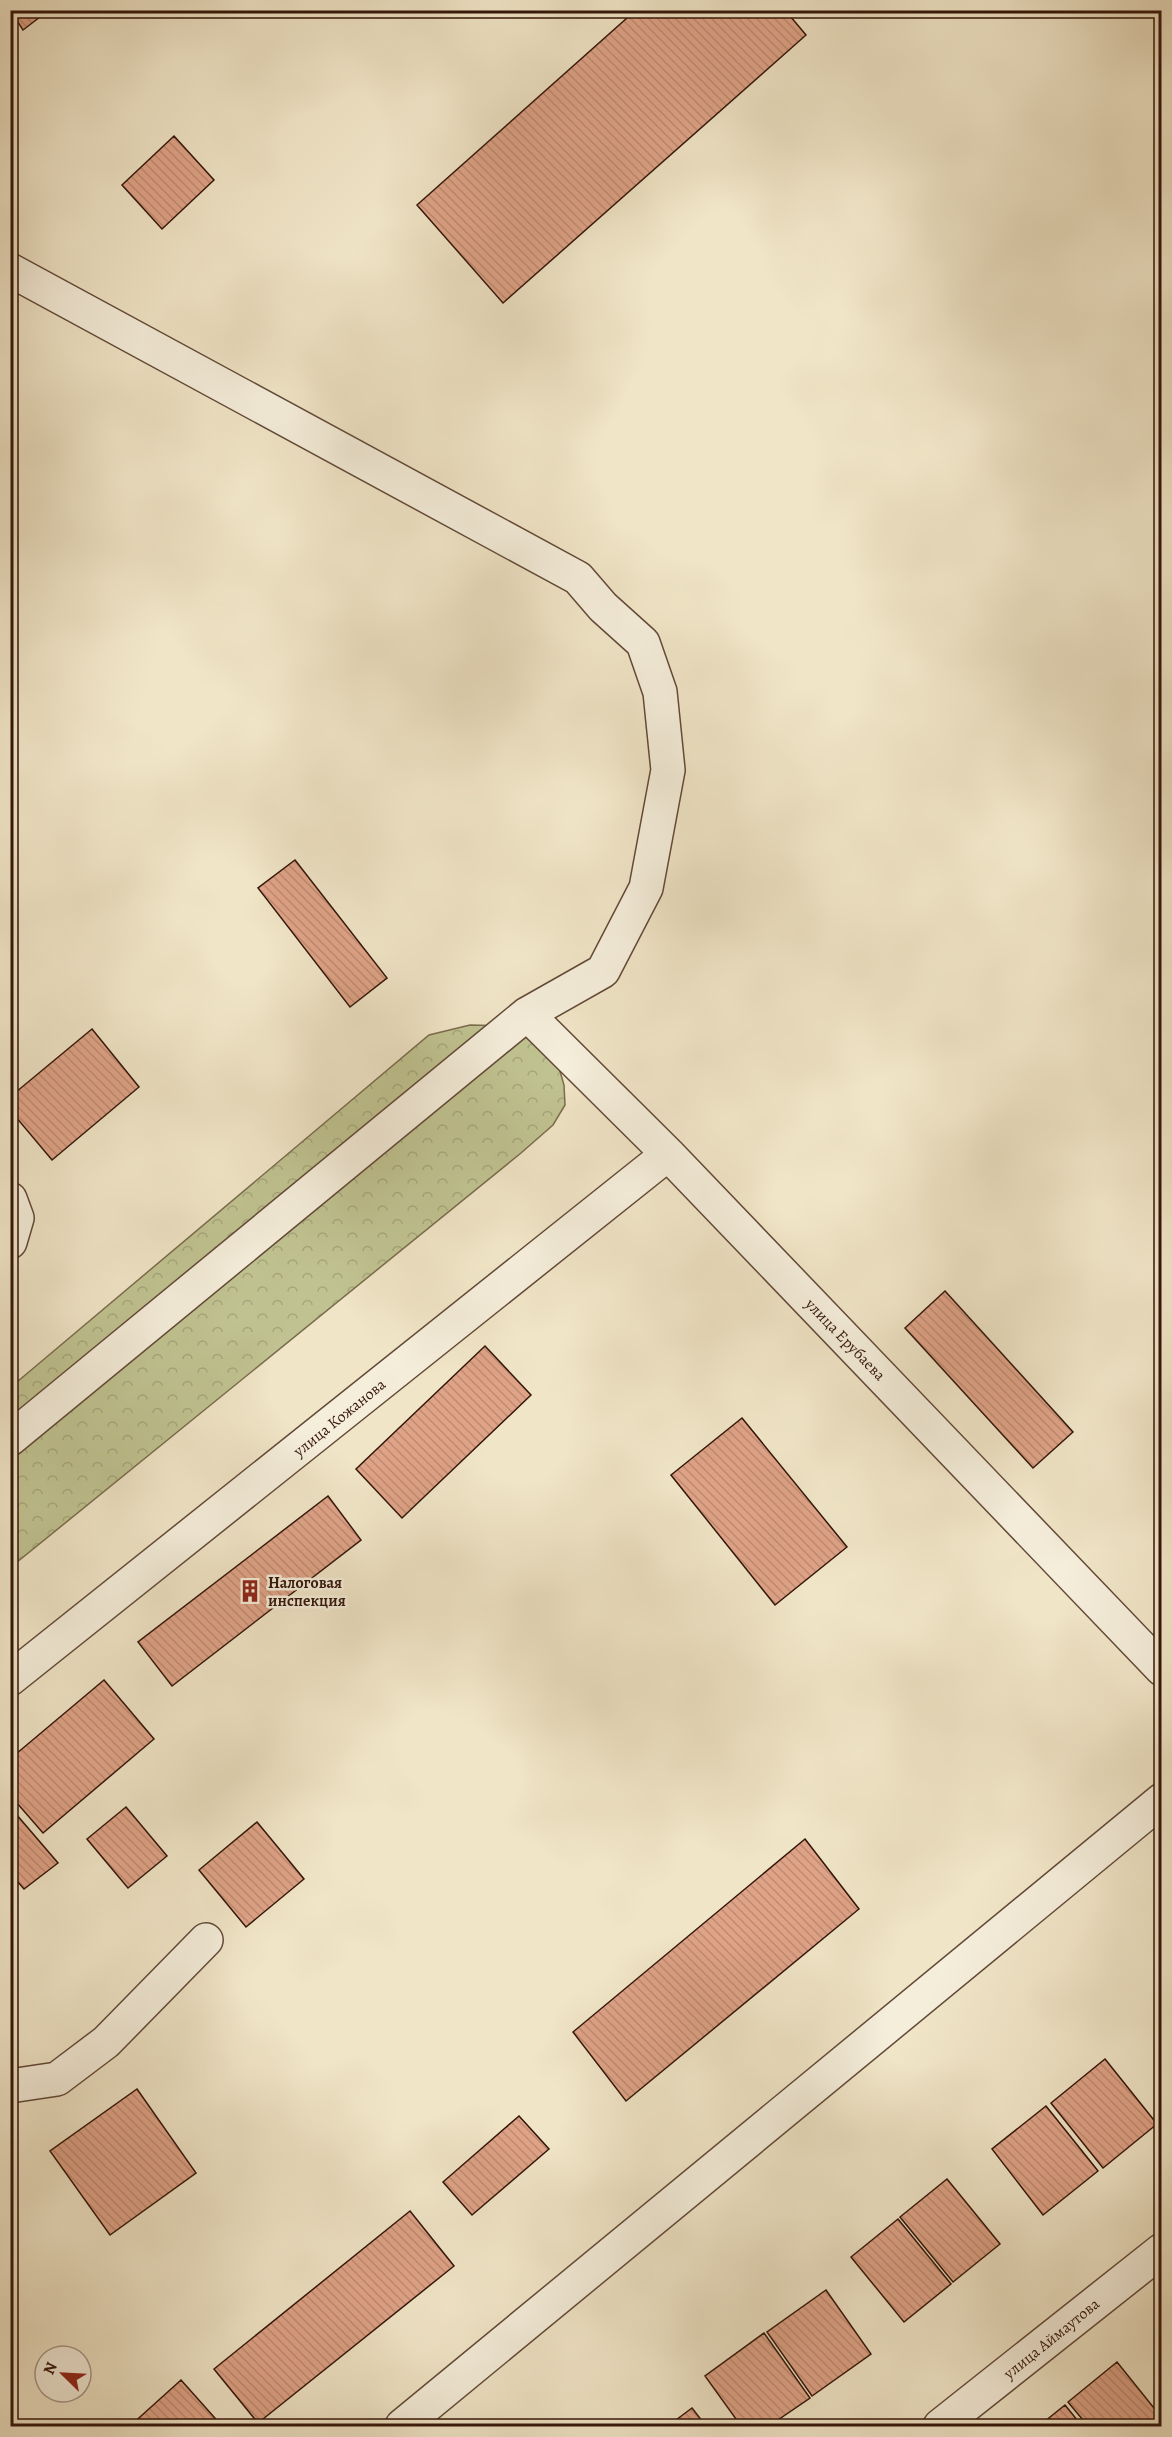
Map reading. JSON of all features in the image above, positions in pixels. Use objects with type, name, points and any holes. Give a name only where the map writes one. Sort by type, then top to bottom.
[{"type":"street","points":[[10,270],[578,578],[603,607],[643,643],[660,692],[668,770],[646,888],[603,972],[527,1014],[10,1440]]},
{"type":"street","name":"улица Ерубаева","points":[[527,1014],[668,1154],[1161,1669]]},
{"type":"street","name":"улица Кожанова","points":[[10,1679],[668,1154]]},
{"type":"street","points":[[10,1199],[17,1218],[10,1242]]},
{"type":"street","points":[[402,2427],[1161,1800]]},
{"type":"street","points":[[10,2086],[57,2079],[106,2042],[206,1940]]},
{"type":"street","name":"улица Аймаутова","points":[[940,2427],[1161,2250]]},
{"type":"green space","points":[[470,1025],[513,1026],[558,1064],[564,1085],[565,1105],[553,1125],[11,1567],[11,1387],[429,1035]]},
{"type":"building","points":[[10,10],[49,10],[23,30]]},
{"type":"building","points":[[636,10],[785,10],[806,35],[503,303],[417,205]]},
{"type":"building","points":[[174,136],[214,180],[162,229],[122,185]]},
{"type":"building","points":[[295,860],[387,978],[350,1007],[258,888]]},
{"type":"building","points":[[92,1029],[139,1087],[52,1160],[10,1110],[10,1097]]},
{"type":"building","points":[[945,1291],[1073,1432],[1033,1468],[905,1328]]},
{"type":"building","points":[[485,1346],[531,1395],[402,1518],[356,1469]]},
{"type":"building","points":[[742,1418],[847,1547],[775,1605],[671,1475]]},
{"type":"building","name":"Налоговая инспекция","points":[[328,1496],[361,1540],[172,1686],[138,1642]]},
{"type":"building","points":[[104,1680],[154,1739],[43,1833],[10,1795],[10,1759]]},
{"type":"building","points":[[10,1807],[58,1863],[24,1889],[10,1873]]},
{"type":"building","points":[[126,1807],[167,1856],[128,1888],[87,1839]]},
{"type":"building","points":[[257,1822],[304,1879],[246,1927],[199,1870]]},
{"type":"building","points":[[805,1839],[859,1909],[626,2101],[573,2032]]},
{"type":"building","points":[[1105,2059],[1157,2124],[1103,2168],[1051,2103]]},
{"type":"building","points":[[137,2089],[196,2173],[110,2235],[50,2151]]},
{"type":"building","points":[[1046,2106],[1098,2171],[1043,2215],[992,2149]]},
{"type":"building","points":[[519,2116],[549,2149],[472,2215],[443,2182]]},
{"type":"building","points":[[947,2179],[1000,2244],[953,2282],[900,2217]]},
{"type":"building","points":[[410,2211],[454,2266],[258,2423],[214,2369]]},
{"type":"building","points":[[898,2219],[951,2284],[904,2322],[851,2257]]},
{"type":"building","points":[[826,2290],[871,2354],[812,2396],[767,2332]]},
{"type":"building","points":[[1162,2332],[1162,2344],[1156,2337]]},
{"type":"building","points":[[764,2333],[810,2398],[769,2426],[741,2426],[705,2376]]},
{"type":"building","points":[[1117,2362],[1162,2418],[1162,2426],[1088,2426],[1068,2402]]},
{"type":"building","points":[[181,2380],[222,2426],[130,2426]]},
{"type":"building","points":[[1065,2405],[1082,2426],[1039,2426]]},
{"type":"building","points":[[692,2408],[706,2426],[668,2426]]},
{"type":"place","name":"Налоговая инспекция","points":[[250,1591]]}]
